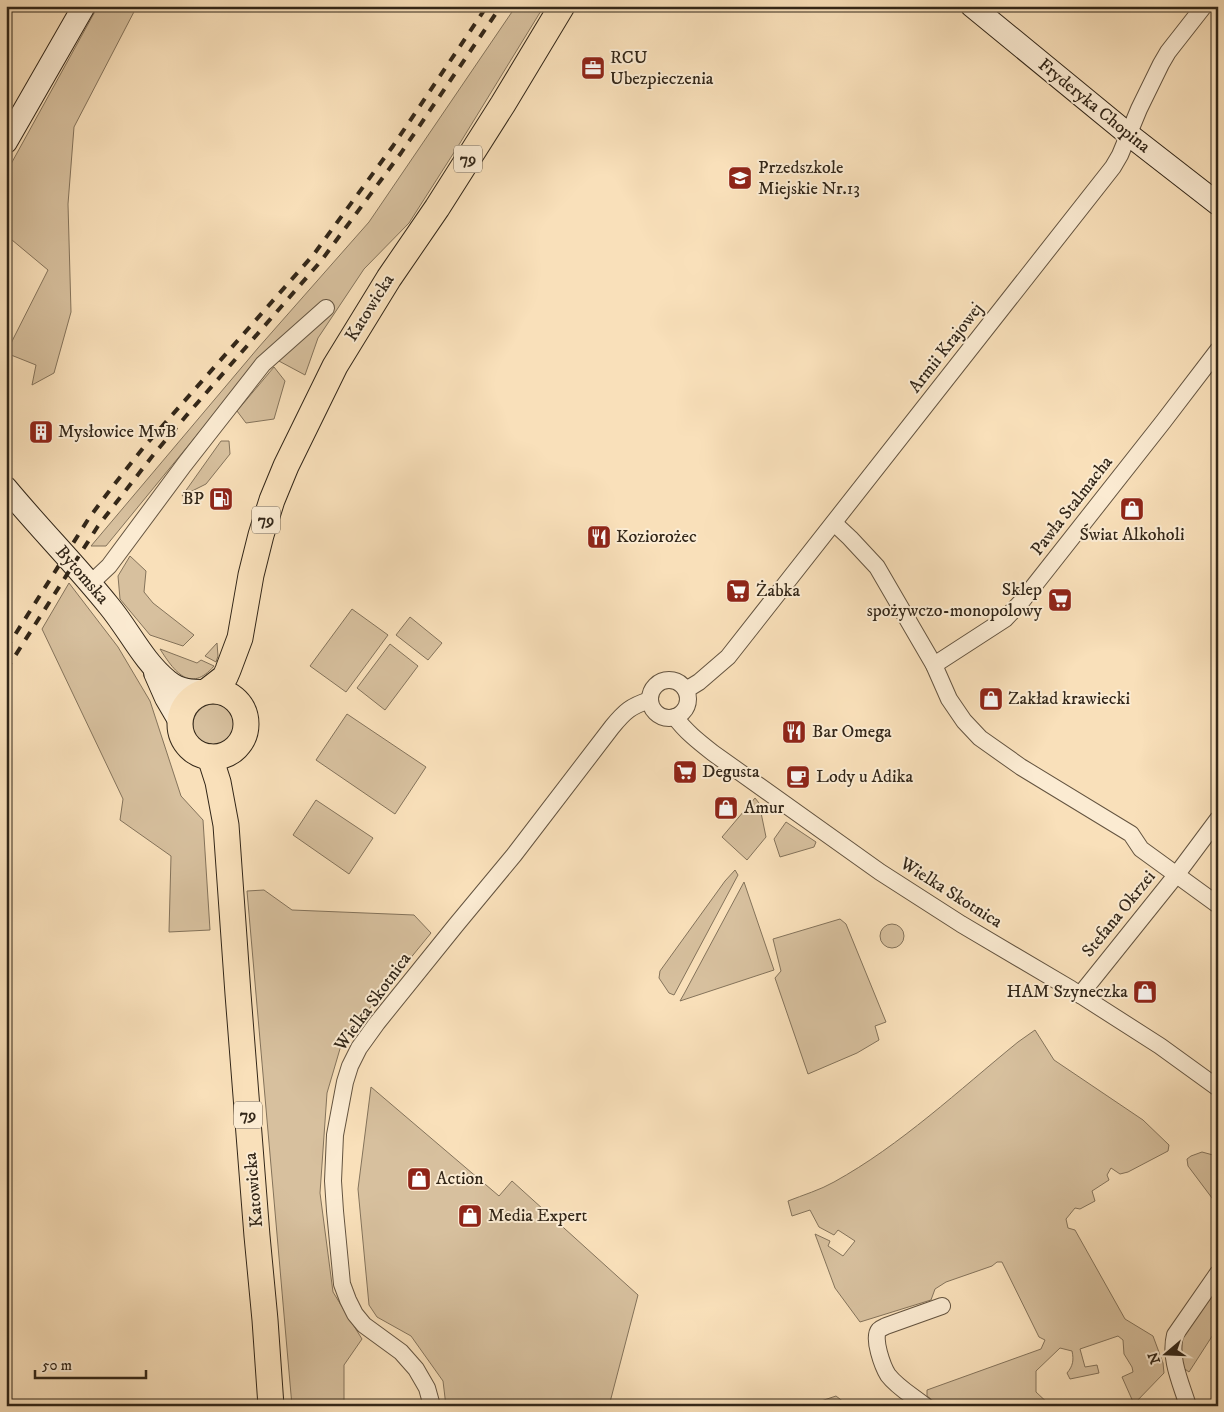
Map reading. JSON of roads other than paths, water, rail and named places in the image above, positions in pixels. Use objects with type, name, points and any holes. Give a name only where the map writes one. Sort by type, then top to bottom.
[{"type":"main road","name":"Katowicka","points":[[207,691],[225,676],[240,638],[251,575],[272,500],[286,466],[335,366],[389,278],[493,120],[562,6]]},
{"type":"main road","name":"Katowicka","points":[[237,701],[243,673],[240,638]]},
{"type":"main road","points":[[180,722],[185,741],[196,752],[221,753],[240,743],[245,733],[244,710],[228,694],[218,691],[207,691]]},
{"type":"main road","name":"79","points":[[180,722],[188,702],[197,695],[207,691]]},
{"type":"main road","name":"Katowicka","points":[[221,753],[233,782],[226,825],[271,1406]]},
{"type":"street","points":[[6,142],[84,6]]},
{"type":"street","name":"Fryderyka Chopina","points":[[972,6],[1128,134],[1218,204]]},
{"type":"street","name":"Armii Krajowej","points":[[686,690],[699,682],[728,657],[1113,167],[1120,155],[1149,85],[1168,52],[1204,6]]},
{"type":"street","points":[[91,583],[109,566],[263,364],[326,308]]},
{"type":"street","name":"Pawła Stalmacha","points":[[934,665],[1005,620],[1164,422],[1218,350]]},
{"type":"street","name":"Bytomska","points":[[6,488],[91,583],[152,665],[177,687],[189,692],[207,691]]},
{"type":"street","points":[[834,523],[876,567],[887,583],[934,665],[949,699],[980,738],[1020,767],[1131,834],[1141,850],[1177,874],[1218,819]]},
{"type":"street","name":"Bytomska","points":[[152,665],[166,698],[180,722]]},
{"type":"street","points":[[662,681],[676,681],[686,690],[688,698],[686,706],[682,712],[675,716],[662,716],[652,706],[650,700],[652,690],[662,681]]},
{"type":"street","name":"Wielka Skotnica","points":[[432,1406],[427,1388],[416,1369],[401,1352],[364,1325],[355,1314],[342,1284],[334,1211],[333,1181],[335,1136],[345,1082],[359,1048],[377,1023],[514,855],[623,713],[636,705],[650,700]]},
{"type":"street","name":"Wielka Skotnica","points":[[675,716],[680,724],[708,749],[880,872],[960,924],[1080,995],[1160,1046],[1218,1088]]},
{"type":"street","name":"Stefana Okrzei","points":[[1080,995],[1177,874],[1218,905]]},
{"type":"street","points":[[1188,1406],[1172,1353],[1175,1336],[1218,1273]]},
{"type":"street","points":[[925,1406],[900,1387],[888,1374],[876,1337],[879,1330],[886,1326],[942,1306]]},
{"type":"railway","points":[[6,649],[89,518],[143,448],[314,254],[393,146],[487,6]]},
{"type":"railway","points":[[6,670],[98,526],[154,454],[321,261],[401,153],[501,6]]},
{"type":"place","name":"RCU Ubezpieczenia","points":[[593,68]]},
{"type":"place","name":"Przedszkole Miejskie Nr.13","points":[[740,178]]},
{"type":"place","name":"Mysłowice MwB","points":[[41,432]]},
{"type":"place","name":"BP","points":[[221,499]]},
{"type":"place","name":"Świat Alkoholi","points":[[1132,509]]},
{"type":"place","name":"Koziorożec","points":[[599,537]]},
{"type":"place","name":"Żabka","points":[[738,591]]},
{"type":"place","name":"Sklep spożywczo-monopolowy","points":[[1060,600]]},
{"type":"place","name":"Zakład krawiecki","points":[[991,699]]},
{"type":"place","name":"Bar Omega","points":[[794,732]]},
{"type":"place","name":"Degusta","points":[[685,772]]},
{"type":"place","name":"Lody u Adika","points":[[798,777]]},
{"type":"place","name":"Amur","points":[[726,808]]},
{"type":"place","name":"HAM Szyneczka","points":[[1145,992]]},
{"type":"place","name":"Action","points":[[419,1179]]},
{"type":"place","name":"Media Expert","points":[[470,1216]]}]
